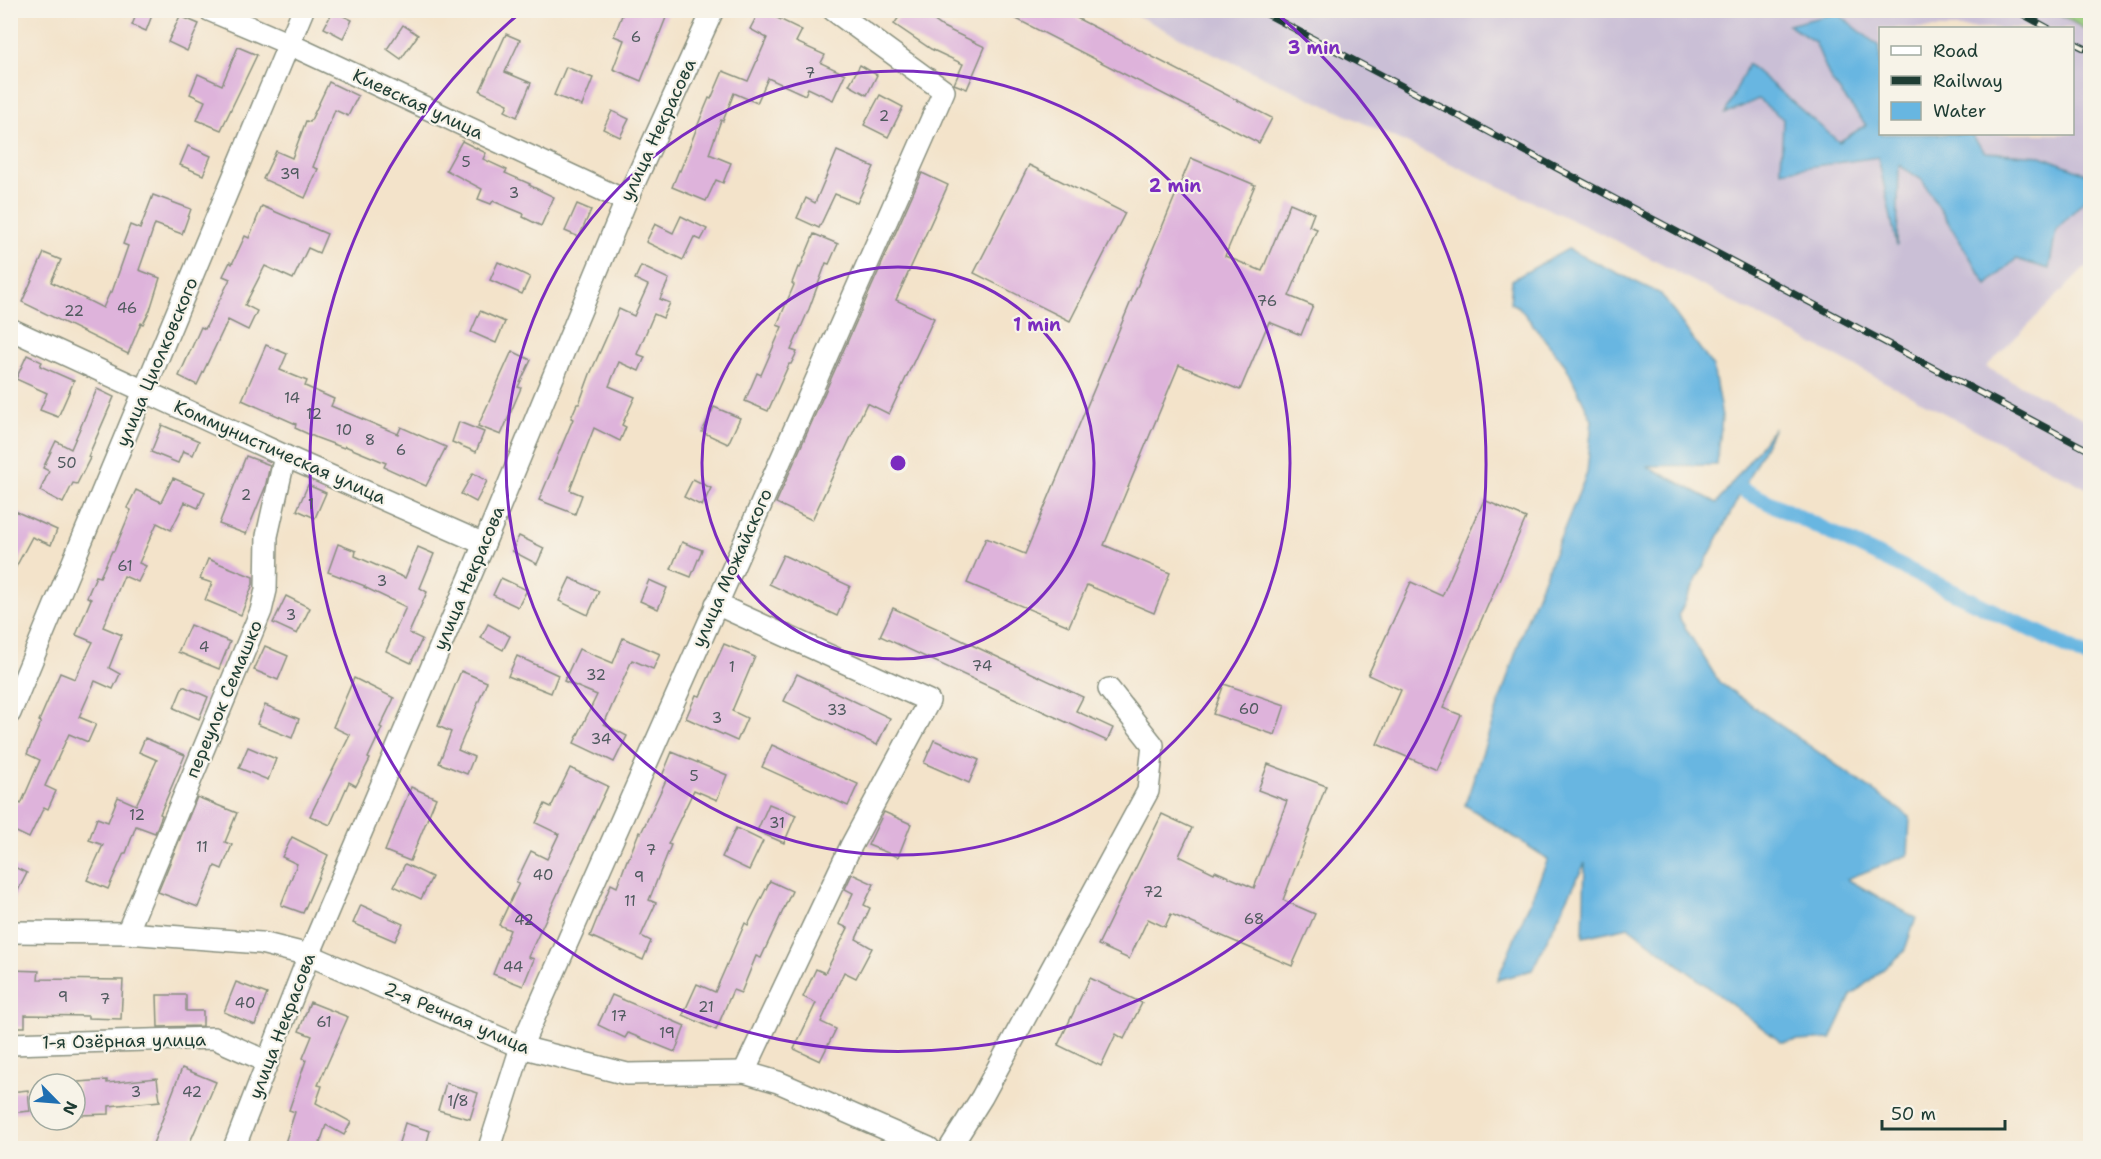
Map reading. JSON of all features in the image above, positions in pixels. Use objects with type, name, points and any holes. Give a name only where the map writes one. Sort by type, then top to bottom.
[{"type":"street","name":"Киевская улица","points":[[209,10],[289,44],[626,201]]},
{"type":"street","name":"улица Циолковского","points":[[10,713],[303,10]]},
{"type":"street","name":"улица Некрасова","points":[[234,1149],[309,955],[484,544],[626,201],[713,10]]},
{"type":"street","name":"улица Можайского","points":[[489,1149],[521,1047],[944,91],[833,10]]},
{"type":"street","name":"Коммунистическая улица","points":[[10,329],[285,456],[484,544]]},
{"type":"street","name":"переулок Семашко","points":[[127,933],[261,611],[266,590],[267,536],[285,456]]},
{"type":"street","points":[[716,604],[929,701],[850,846],[744,1072]]},
{"type":"street","points":[[950,1149],[982,1096],[1148,791],[1153,745],[1109,689]]},
{"type":"street","name":"2-я Речная улица","points":[[10,932],[127,933],[261,943],[309,955],[521,1047],[627,1074],[744,1072],[778,1082],[930,1149]]},
{"type":"street","name":"1-я Озёрная улица","points":[[10,1044],[214,1038],[268,1062]]},
{"type":"shaded area","points":[[1128,11],[2054,11],[2090,32],[2090,263],[1986,367],[2090,422],[2090,490],[1615,240],[1193,44]]},
{"type":"green space","points":[[2054,11],[2090,11],[2090,32]]},
{"type":"water","points":[[1837,13],[1879,46],[1879,135],[1972,135],[1985,152],[2041,156],[2090,175],[2090,194],[2056,230],[2049,269],[2016,259],[1987,285],[1922,180],[1899,165],[1897,246],[1878,157],[1781,171],[1783,119],[1758,99],[1725,114],[1748,64],[1839,142],[1866,125],[1831,80],[1815,42],[1788,25]]},
{"type":"water","points":[[1568,249],[1661,294],[1713,367],[1722,417],[1717,465],[1647,466],[1717,503],[1774,428],[1678,616],[1719,682],[1910,817],[1908,855],[1847,879],[1916,918],[1904,952],[1851,996],[1831,1039],[1781,1042],[1629,927],[1583,937],[1585,863],[1532,970],[1497,980],[1548,859],[1465,805],[1526,622],[1587,473],[1592,420],[1566,366],[1519,307],[1510,303],[1512,280]]},
{"type":"building","points":[[138,10],[154,10],[146,31],[132,25]]},
{"type":"building","points":[[624,10],[669,10],[641,81],[613,69],[624,40],[614,36]]},
{"type":"building","points":[[760,10],[774,10],[771,15],[802,30],[796,42],[825,55],[821,63],[845,74],[833,100],[808,88],[805,95],[768,78],[757,103],[734,93],[709,154],[731,163],[723,183],[716,180],[706,201],[672,187],[709,98],[711,99],[723,71],[748,81],[767,38],[750,29]]},
{"type":"building","points":[[904,10],[919,10],[943,27],[985,47],[967,89],[954,84],[963,64],[931,49],[894,24]]},
{"type":"building","points":[[999,10],[1061,10],[1272,118],[1259,143]]},
{"type":"building","points":[[333,11],[352,20],[343,38],[324,28]]},
{"type":"building","points":[[180,16],[199,24],[187,51],[168,42]]},
{"type":"building","points":[[403,25],[418,35],[401,59],[387,49]]},
{"type":"building","points":[[506,34],[520,40],[505,72],[531,83],[517,117],[505,111],[508,104],[480,91]]},
{"type":"building","points":[[238,47],[257,55],[221,130],[197,120],[205,101],[190,94],[198,74],[222,85]]},
{"type":"building","points":[[860,65],[877,75],[867,95],[849,85]]},
{"type":"building","points":[[566,67],[593,78],[582,106],[554,95]]},
{"type":"building","points":[[329,82],[358,96],[348,116],[335,110],[313,167],[318,169],[305,198],[263,179],[276,151],[292,158],[306,121],[310,122]]},
{"type":"building","points":[[880,95],[903,107],[888,137],[864,125]]},
{"type":"building","points":[[612,111],[629,119],[620,137],[603,129]]},
{"type":"building","points":[[462,141],[486,153],[483,159],[507,170],[505,173],[554,197],[541,226],[523,217],[524,214],[493,201],[491,204],[478,199],[482,189],[446,170]]},
{"type":"building","points":[[188,146],[211,156],[203,175],[180,165]]},
{"type":"building","points":[[837,151],[874,167],[857,203],[835,194],[819,228],[797,218],[806,198],[815,203]]},
{"type":"building","points":[[1191,158],[1255,185],[1225,256],[1262,271],[1290,203],[1314,213],[1309,226],[1317,229],[1289,296],[1313,306],[1301,335],[1269,322],[1240,390],[1179,365],[1104,545],[1170,573],[1154,613],[1087,585],[1069,626],[967,583],[986,538],[1025,554]]},
{"type":"building","points":[[1029,165],[1125,213],[1070,321],[974,273]]},
{"type":"building","points":[[922,173],[948,185],[896,300],[934,318],[889,414],[867,403],[812,520],[776,503]]},
{"type":"building","points":[[153,195],[191,209],[182,234],[155,224],[139,270],[160,278],[150,310],[143,324],[141,323],[128,354],[22,302],[44,253],[61,260],[51,282],[103,308],[112,292],[128,246],[123,244],[130,225],[140,229]]},
{"type":"building","points":[[577,204],[591,210],[579,237],[565,231]]},
{"type":"building","points":[[262,206],[327,234],[319,253],[308,248],[293,279],[265,266],[245,305],[257,311],[248,330],[228,320],[197,385],[179,376],[201,327],[205,329],[230,279],[223,276],[230,262],[232,264],[245,236],[249,238]]},
{"type":"building","points":[[681,216],[707,229],[701,240],[694,237],[683,260],[646,242],[655,224],[673,233]]},
{"type":"building","points":[[814,234],[838,244],[829,264],[826,263],[791,350],[797,352],[789,364],[768,411],[745,401],[757,373],[761,375],[782,327],[777,325],[794,285],[792,283],[798,267],[800,268]]},
{"type":"building","points":[[498,262],[530,277],[522,294],[490,280]]},
{"type":"building","points":[[641,266],[669,279],[660,299],[670,303],[663,318],[654,314],[637,354],[645,357],[639,371],[619,362],[609,386],[635,397],[622,425],[626,427],[620,441],[594,428],[570,490],[582,495],[575,514],[539,500],[573,419],[571,418],[619,309],[634,316],[648,285],[635,279]]},
{"type":"building","points":[[480,311],[505,322],[496,343],[471,332]]},
{"type":"building","points":[[266,345],[287,354],[280,370],[307,381],[305,386],[334,399],[331,406],[398,434],[401,427],[446,447],[426,486],[384,467],[386,463],[345,446],[344,448],[317,438],[295,428],[296,424],[242,400]]},
{"type":"building","points":[[512,351],[531,360],[518,387],[521,388],[501,435],[478,426]]},
{"type":"building","points":[[27,355],[42,362],[40,366],[74,381],[58,417],[40,410],[47,393],[16,379]]},
{"type":"building","points":[[97,389],[114,397],[88,457],[90,458],[77,484],[73,483],[63,503],[40,491],[49,471],[43,468],[56,441],[71,449]]},
{"type":"building","points":[[714,407],[740,418],[728,444],[702,432]]},
{"type":"building","points":[[459,422],[484,432],[476,452],[452,442]]},
{"type":"building","points":[[162,425],[199,441],[193,455],[183,451],[178,463],[151,452]]},
{"type":"building","points":[[246,456],[270,465],[265,488],[246,534],[219,524]]},
{"type":"building","points":[[473,473],[487,481],[476,502],[461,494]]},
{"type":"building","points":[[173,478],[205,492],[198,508],[185,502],[171,530],[157,523],[139,563],[146,566],[138,582],[124,576],[103,627],[122,635],[109,668],[120,674],[113,689],[95,681],[79,717],[96,724],[88,742],[69,734],[45,786],[56,791],[48,809],[44,807],[29,838],[10,829],[10,798],[21,804],[40,760],[27,754],[60,673],[75,679],[93,642],[76,635],[91,599],[87,597],[96,576],[100,577],[114,551],[131,510],[127,508],[136,490],[161,502]]},
{"type":"building","points":[[693,479],[711,488],[702,506],[684,497]]},
{"type":"building","points":[[308,485],[326,493],[315,518],[297,510]]},
{"type":"building","points":[[1484,500],[1526,518],[1443,708],[1461,715],[1437,770],[1377,744],[1401,690],[1368,675],[1411,582],[1442,596]]},
{"type":"building","points":[[15,511],[57,530],[51,545],[32,537],[10,578],[10,522]]},
{"type":"building","points":[[519,536],[544,548],[537,564],[512,551]]},
{"type":"building","points":[[682,542],[702,550],[691,577],[671,569]]},
{"type":"building","points":[[338,544],[356,551],[355,556],[405,578],[418,547],[434,554],[420,588],[427,592],[409,633],[422,639],[411,663],[386,651],[406,607],[365,586],[328,572]]},
{"type":"building","points":[[783,555],[850,586],[837,616],[769,584]]},
{"type":"building","points":[[208,559],[253,577],[253,584],[241,615],[205,600],[212,583],[200,579]]},
{"type":"building","points":[[501,578],[527,590],[518,607],[493,595]]},
{"type":"building","points":[[570,578],[599,591],[588,615],[559,601]]},
{"type":"building","points":[[649,580],[667,588],[658,609],[640,601]]},
{"type":"building","points":[[286,596],[310,608],[297,634],[273,623]]},
{"type":"building","points":[[893,608],[1083,697],[1076,711],[1113,728],[1107,741],[880,636]]},
{"type":"building","points":[[488,624],[510,636],[503,650],[481,638]]},
{"type":"building","points":[[190,625],[230,642],[219,669],[178,652]]},
{"type":"building","points":[[623,638],[660,654],[653,669],[632,660],[604,724],[627,736],[614,762],[574,743],[597,695],[564,681],[579,649],[613,663]]},
{"type":"building","points":[[724,644],[755,657],[732,711],[747,718],[737,741],[686,718],[696,695],[700,696]]},
{"type":"building","points":[[265,646],[288,656],[278,680],[254,670]]},
{"type":"building","points":[[517,656],[558,675],[551,693],[508,676]]},
{"type":"building","points":[[461,671],[487,682],[458,750],[474,757],[467,774],[439,763],[451,732],[438,726]]},
{"type":"building","points":[[797,674],[890,718],[877,745],[784,701]]},
{"type":"building","points":[[354,678],[394,698],[380,727],[382,728],[368,758],[370,759],[356,786],[349,782],[330,825],[310,816],[350,735],[333,727]]},
{"type":"building","points":[[1224,684],[1285,705],[1275,735],[1213,714]]},
{"type":"building","points":[[183,686],[208,697],[199,719],[174,708]]},
{"type":"building","points":[[265,705],[299,719],[292,738],[257,724]]},
{"type":"building","points":[[145,738],[185,755],[160,814],[162,815],[155,833],[136,826],[126,853],[108,889],[87,880],[103,845],[89,840],[97,818],[108,822],[118,797],[136,805],[157,760],[139,752]]},
{"type":"building","points":[[934,740],[979,760],[969,783],[924,763]]},
{"type":"building","points":[[772,745],[858,784],[848,806],[762,767]]},
{"type":"building","points":[[248,747],[276,759],[268,780],[239,768]]},
{"type":"building","points":[[672,752],[727,775],[717,800],[694,790],[668,844],[671,845],[649,900],[656,903],[641,936],[651,941],[643,960],[590,936],[611,884],[617,887],[639,832],[641,833],[667,778],[662,776]]},
{"type":"building","points":[[1268,764],[1326,786],[1283,900],[1315,914],[1292,966],[1171,914],[1165,927],[1148,919],[1129,959],[1098,945],[1162,814],[1192,828],[1179,856],[1214,873],[1215,871],[1254,888],[1287,801],[1258,790]]},
{"type":"building","points":[[570,768],[608,786],[528,957],[534,959],[523,986],[493,974],[510,930],[499,925],[531,851],[547,859],[559,834],[536,823],[545,804],[551,807]]},
{"type":"building","points":[[411,787],[436,798],[410,861],[385,851]]},
{"type":"building","points":[[197,797],[237,813],[225,842],[232,845],[222,869],[215,866],[198,907],[158,892]]},
{"type":"building","points":[[769,804],[796,815],[784,843],[757,831]]},
{"type":"building","points":[[884,812],[911,824],[898,857],[868,845]]},
{"type":"building","points":[[736,828],[763,841],[749,870],[722,857]]},
{"type":"building","points":[[292,837],[328,855],[303,913],[281,905],[297,864],[282,857]]},
{"type":"building","points":[[405,864],[432,877],[421,899],[394,886]]},
{"type":"building","points":[[10,865],[27,873],[10,906]]},
{"type":"building","points":[[852,874],[874,884],[864,905],[870,908],[856,939],[872,948],[856,978],[844,972],[821,1022],[836,1029],[820,1061],[794,1049],[816,1003],[803,997],[816,969],[825,973],[848,928],[839,924],[853,893],[845,889]]},
{"type":"building","points":[[770,881],[792,891],[761,958],[756,956],[741,993],[733,990],[716,1030],[683,1015],[697,984],[715,992],[745,923],[748,925]]},
{"type":"building","points":[[361,905],[403,924],[395,941],[353,923]]},
{"type":"building","points":[[10,970],[39,971],[38,979],[123,980],[121,1019],[25,1015],[25,1027],[10,1027]]},
{"type":"building","points":[[1090,978],[1142,1003],[1124,1039],[1116,1034],[1101,1066],[1058,1045]]},
{"type":"building","points":[[236,982],[267,994],[255,1025],[224,1012]]},
{"type":"building","points":[[157,995],[186,995],[186,1011],[203,1011],[203,1026],[158,1027]]},
{"type":"building","points":[[612,995],[685,1026],[675,1052],[628,1033],[625,1038],[598,1025]]},
{"type":"building","points":[[310,1002],[348,1017],[318,1085],[322,1086],[316,1103],[351,1122],[344,1135],[326,1125],[318,1149],[283,1149],[295,1112],[289,1110],[306,1060],[303,1058],[312,1036],[299,1031]]},
{"type":"building","points":[[182,1068],[216,1082],[187,1149],[151,1149]]},
{"type":"building","points":[[157,1078],[160,1101],[109,1106],[109,1114],[87,1115],[87,1081],[107,1080],[107,1083]]},
{"type":"building","points":[[446,1083],[478,1093],[470,1119],[438,1110]]},
{"type":"building","points":[[27,1090],[27,1111],[10,1113],[10,1092]]},
{"type":"building","points":[[405,1123],[430,1131],[425,1149],[397,1149]]},
{"type":"waterway","points":[[1745,491],[2090,658]]},
{"type":"railway","points":[[1259,10],[2090,451]]},
{"type":"railway","points":[[2015,10],[2046,27]]},
{"type":"railway","points":[[2074,43],[2090,51]]}]
